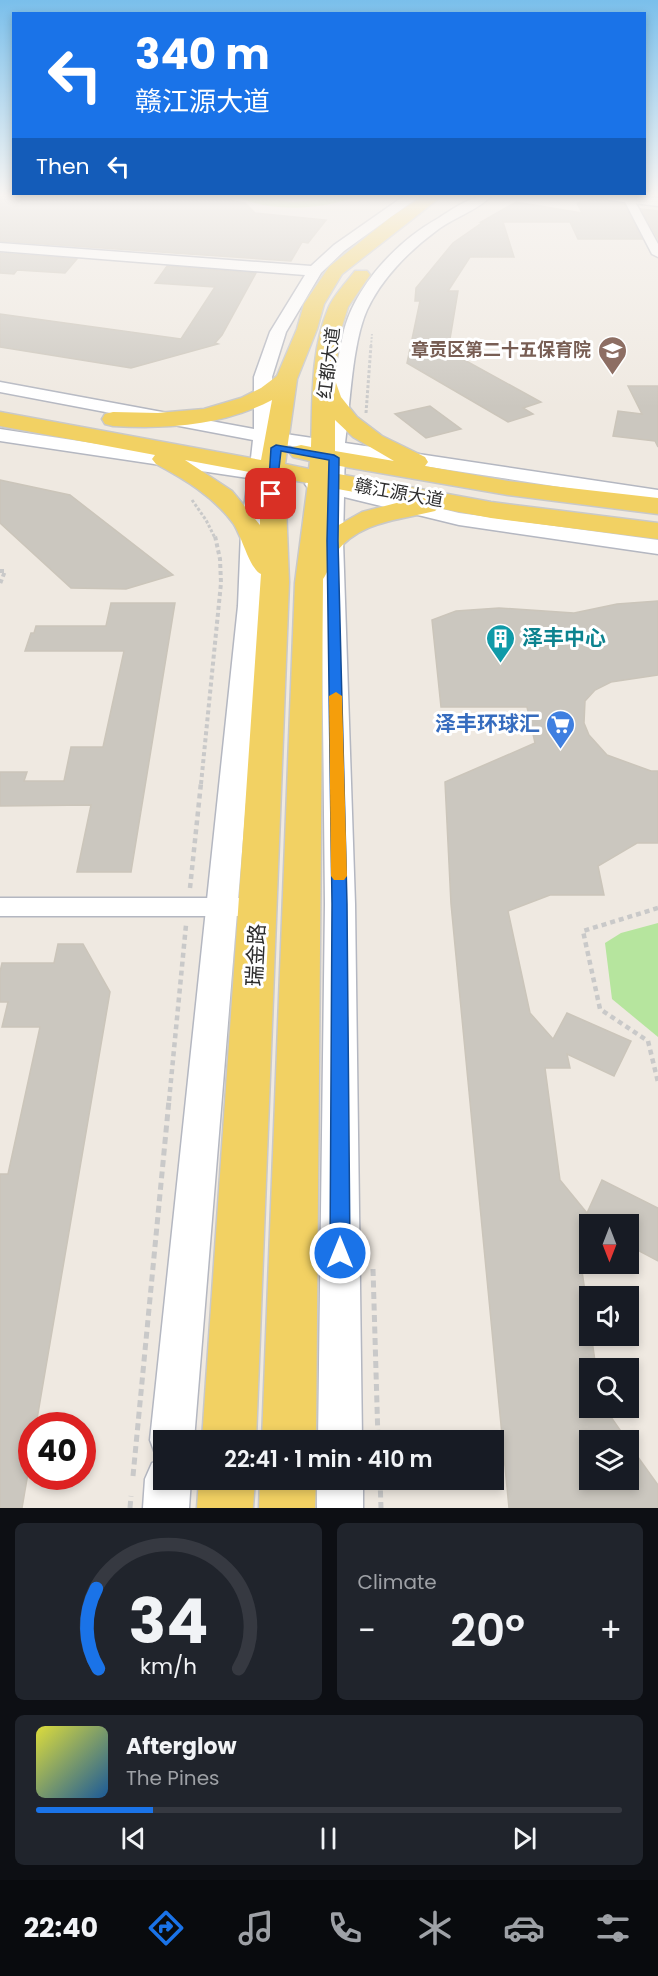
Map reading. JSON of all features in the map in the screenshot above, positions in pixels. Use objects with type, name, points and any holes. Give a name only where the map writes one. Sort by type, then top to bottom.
[{"type":"main road","name":"红都大道","points":[[268,457],[286,379],[314,304],[335,271],[342,266]]},
{"type":"main road","name":"红都大道","points":[[327,468],[324,378],[330,333],[338,307],[368,266]]},
{"type":"main road","points":[[324,378],[331,398],[354,415],[369,437],[410,459],[446,473],[499,499]]},
{"type":"main road","points":[[117,431],[221,411],[264,395],[286,379]]},
{"type":"main road","name":"赣江源大道","points":[[0,399],[117,431]]},
{"type":"main road","name":"赣江源大道","points":[[0,419],[117,431],[499,499],[658,531]]},
{"type":"main road","points":[[117,431],[212,488],[239,514],[292,583],[319,558],[332,541],[343,532],[368,519],[396,510],[459,506],[499,499]]},
{"type":"main road","name":"瑞金路","points":[[268,457],[292,583],[289,1430]]},
{"type":"main road","name":"瑞金路","points":[[229,1430],[240,908],[292,583],[327,468]]},
{"type":"main road","name":"赣江源大道","points":[[499,499],[658,506]]},
{"type":"main road","points":[[225,1508],[226,1490]]},
{"type":"main road","points":[[288,1490],[288,1508]]},
{"type":"street","points":[[252,266],[315,271]]},
{"type":"street","points":[[173,1430],[240,908],[252,532],[268,457],[263,377],[278,332],[320,266]]},
{"type":"street","points":[[340,1430],[340,904],[332,541],[327,468],[354,415],[351,333],[359,310],[390,266]]},
{"type":"street","points":[[0,387],[174,419],[268,457],[327,468],[418,507],[459,519],[658,547]]},
{"type":"street","points":[[0,435],[166,460],[268,457]]},
{"type":"street","points":[[327,468],[410,459],[658,496]]},
{"type":"street","points":[[0,907],[240,908]]},
{"type":"street","points":[[166,1508],[167,1490]]},
{"type":"street","points":[[340,1490],[340,1508]]},
{"type":"path","points":[[354,415],[373,326]]},
{"type":"path","points":[[130,1508],[221,583],[221,555],[212,530],[204,514],[187,495]]},
{"type":"path","points":[[0,571],[5,571],[0,585]]},
{"type":"path","points":[[658,908],[583,931],[600,1009],[648,1041],[658,1082]]},
{"type":"path","points":[[372,1262],[378,1430]]},
{"type":"path","points":[[380,1490],[381,1508]]},
{"type":"green space","points":[[658,923],[658,1037],[612,999],[605,943],[621,933]]},
{"type":"building","points":[[0,266],[71,266],[65,273],[17,270],[14,274],[0,273]]},
{"type":"building","points":[[167,266],[256,273],[222,335],[215,343],[218,344],[131,368],[0,347],[0,314],[181,339],[215,287],[155,283]]},
{"type":"building","points":[[434,266],[464,266],[448,291],[458,291],[448,351],[541,402],[523,408],[533,414],[508,422],[407,363],[420,301],[415,301],[416,288]]},
{"type":"building","points":[[628,386],[658,386],[658,447],[655,441],[613,436],[618,411],[642,414]]},
{"type":"building","points":[[430,406],[461,429],[426,438],[395,414]]},
{"type":"building","points":[[0,480],[70,495],[173,575],[126,589],[71,588],[0,523]]},
{"type":"building","points":[[658,601],[658,675],[611,682],[595,690],[585,701],[584,723],[589,735],[607,755],[651,771],[658,771],[658,843],[637,843],[598,866],[604,895],[550,895],[508,911],[530,1013],[553,1039],[567,1013],[631,1041],[614,1076],[567,1054],[570,1068],[545,1068],[560,1180],[587,1213],[602,1180],[658,1208],[658,1261],[639,1251],[639,1214],[579,1214],[579,1274],[582,1274],[584,1286],[579,1286],[579,1346],[593,1346],[595,1358],[579,1358],[579,1418],[612,1418],[620,1430],[579,1430],[579,1490],[639,1490],[639,1458],[658,1485],[658,1508],[509,1508],[504,1430],[502,1430],[451,904],[445,782],[535,743],[527,707],[441,707],[432,620],[456,611],[499,608],[574,613],[617,604]]},
{"type":"building","points":[[111,603],[175,603],[131,872],[77,872],[91,805],[0,806],[0,772],[27,772],[24,781],[64,781],[71,747],[103,747],[124,651],[25,651],[36,626],[106,626]]},
{"type":"building","points":[[58,944],[83,944],[110,992],[38,1412],[18,1412],[18,1490],[25,1490],[22,1508],[0,1508],[0,1174],[8,1174],[40,1027],[2,1027],[8,1002],[0,1002],[0,972],[2,963],[54,963]]},
{"type":"slow traffic","points":[[336,696],[339,876]]},
{"type":"place","name":"章贡区第二十五保育院","points":[[612,376]]},
{"type":"place","name":"泽丰中心","points":[[501,664]]},
{"type":"place","name":"泽丰环球汇","points":[[561,750]]},
{"type":"route","points":[[271,494],[276,448],[334,458],[332,541],[340,904],[340,1253]]}]
